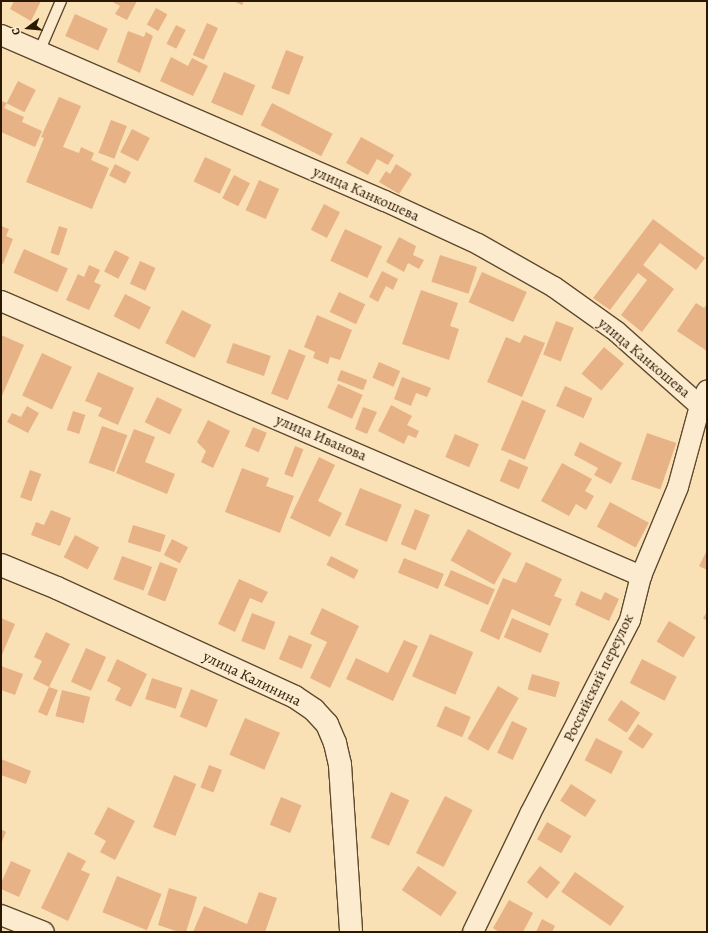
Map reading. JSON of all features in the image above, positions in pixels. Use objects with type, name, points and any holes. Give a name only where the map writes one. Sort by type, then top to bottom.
[{"type":"street","name":"улица Канкошева","points":[[1,35],[385,201],[478,244],[554,287],[617,332],[704,398]]},
{"type":"street","name":"улица Иванова","points":[[1,301],[642,576]]},
{"type":"street","name":"Российский переулок","points":[[473,932],[530,814],[630,620],[642,576],[678,487],[704,398]]},
{"type":"street","name":"улица Калинина","points":[[1,565],[57,588],[295,697],[314,710],[327,724],[335,743],[340,766],[351,932]]},
{"type":"street","points":[[1,915],[44,932]]},
{"type":"lane","points":[[39,52],[61,1]]},
{"type":"building","points":[[14,1],[41,1],[31,21],[10,9]]},
{"type":"building","points":[[111,1],[137,1],[127,20],[115,14],[120,6]]},
{"type":"building","points":[[233,1],[244,1],[242,5]]},
{"type":"building","points":[[156,8],[167,14],[158,31],[147,25]]},
{"type":"building","points":[[75,14],[108,29],[98,51],[65,36]]},
{"type":"building","points":[[207,23],[218,28],[204,60],[193,55]]},
{"type":"building","points":[[176,25],[186,30],[176,49],[166,44]]},
{"type":"building","points":[[128,31],[144,37],[146,32],[153,36],[140,73],[117,62]]},
{"type":"building","points":[[286,50],[304,57],[289,95],[271,88]]},
{"type":"building","points":[[171,57],[188,66],[192,58],[208,66],[193,96],[160,81]]},
{"type":"building","points":[[224,72],[255,85],[242,116],[211,102]]},
{"type":"building","points":[[18,81],[36,90],[24,112],[7,103]]},
{"type":"building","points":[[59,97],[81,106],[63,147],[79,153],[81,147],[94,153],[91,160],[109,168],[92,209],[26,182],[44,138],[41,137]]},
{"type":"building","points":[[1,101],[7,103],[4,108],[24,117],[22,122],[42,131],[35,147],[1,132]]},
{"type":"building","points":[[272,103],[333,134],[321,156],[261,125]]},
{"type":"building","points":[[111,120],[127,126],[114,159],[98,153]]},
{"type":"building","points":[[132,129],[150,138],[138,161],[120,152]]},
{"type":"building","points":[[361,137],[394,155],[388,165],[377,159],[368,175],[346,163]]},
{"type":"building","points":[[205,157],[231,169],[220,194],[194,181]]},
{"type":"building","points":[[115,164],[131,172],[125,184],[109,176]]},
{"type":"building","points":[[396,164],[412,174],[399,194],[379,182],[386,171],[390,174]]},
{"type":"building","points":[[234,175],[250,183],[238,206],[222,198]]},
{"type":"building","points":[[259,180],[279,189],[266,219],[246,210]]},
{"type":"building","points":[[324,204],[340,212],[327,238],[311,230]]},
{"type":"building","points":[[653,219],[705,258],[696,270],[660,243],[643,265],[674,289],[642,332],[621,315],[647,280],[638,273],[610,310],[593,298]]},
{"type":"building","points":[[1,226],[9,229],[6,236],[13,239],[3,264],[1,263]]},
{"type":"building","points":[[59,226],[68,229],[59,255],[50,253]]},
{"type":"building","points":[[345,229],[382,246],[367,278],[330,261]]},
{"type":"building","points":[[399,237],[416,246],[413,255],[424,260],[419,269],[408,263],[404,272],[386,262]]},
{"type":"building","points":[[24,249],[68,269],[57,292],[13,273]]},
{"type":"building","points":[[115,250],[129,257],[118,279],[104,271]]},
{"type":"building","points":[[440,255],[477,267],[468,294],[431,282]]},
{"type":"building","points":[[140,261],[156,268],[145,291],[130,284]]},
{"type":"building","points":[[89,265],[100,270],[94,282],[101,285],[89,310],[66,300],[78,274],[84,277]]},
{"type":"building","points":[[382,271],[398,279],[393,290],[386,286],[378,302],[369,297]]},
{"type":"building","points":[[482,272],[527,292],[513,322],[469,302]]},
{"type":"building","points":[[421,290],[458,303],[450,326],[459,329],[449,360],[402,344]]},
{"type":"building","points":[[339,292],[365,304],[356,324],[330,312]]},
{"type":"building","points":[[125,294],[151,307],[139,329],[114,316]]},
{"type":"building","points":[[696,303],[704,308],[707,304],[707,351],[677,331]]},
{"type":"building","points":[[182,310],[211,325],[195,358],[165,343]]},
{"type":"building","points":[[317,315],[352,330],[340,360],[330,357],[328,364],[313,358],[315,352],[304,347]]},
{"type":"building","points":[[556,321],[574,328],[561,361],[543,355]]},
{"type":"building","points":[[1,335],[24,345],[1,398]]},
{"type":"building","points":[[524,335],[545,343],[522,397],[487,382],[506,337],[520,343]]},
{"type":"building","points":[[233,343],[271,356],[264,376],[226,363]]},
{"type":"building","points":[[604,347],[624,364],[601,391],[582,374]]},
{"type":"building","points":[[289,349],[306,356],[288,400],[271,394]]},
{"type":"building","points":[[42,353],[72,367],[52,410],[22,396]]},
{"type":"building","points":[[379,362],[400,371],[394,387],[372,378]]},
{"type":"building","points":[[341,370],[367,380],[363,390],[337,380]]},
{"type":"building","points":[[98,372],[134,388],[118,425],[98,416],[102,408],[85,401]]},
{"type":"building","points":[[402,377],[431,388],[427,397],[416,393],[411,406],[394,399]]},
{"type":"building","points":[[338,384],[363,395],[352,419],[327,408]]},
{"type":"building","points":[[565,386],[592,398],[583,418],[556,406]]},
{"type":"building","points":[[157,397],[182,409],[170,434],[145,422]]},
{"type":"building","points":[[522,400],[546,410],[525,460],[501,450]]},
{"type":"building","points":[[391,405],[412,416],[407,425],[419,431],[416,438],[408,435],[404,444],[378,431]]},
{"type":"building","points":[[27,406],[39,413],[28,433],[7,422],[12,413],[21,417]]},
{"type":"building","points":[[363,407],[377,412],[367,434],[355,429]]},
{"type":"building","points":[[73,411],[85,415],[79,434],[67,430]]},
{"type":"building","points":[[208,420],[230,431],[213,468],[201,462],[206,451],[197,442]]},
{"type":"building","points":[[102,426],[127,435],[114,472],[89,463]]},
{"type":"building","points":[[253,427],[267,433],[259,452],[245,446]]},
{"type":"building","points":[[134,429],[155,437],[145,462],[175,474],[167,494],[116,473]]},
{"type":"building","points":[[647,433],[676,443],[660,489],[631,479]]},
{"type":"building","points":[[455,434],[479,444],[469,467],[445,457]]},
{"type":"building","points":[[580,442],[622,463],[611,484],[594,475],[598,468],[574,455]]},
{"type":"building","points":[[295,446],[303,449],[293,477],[284,474]]},
{"type":"building","points":[[319,457],[335,465],[318,501],[342,513],[330,537],[290,518]]},
{"type":"building","points":[[509,459],[528,467],[519,489],[500,481]]},
{"type":"building","points":[[562,463],[592,479],[585,491],[594,496],[586,510],[576,504],[569,516],[541,501]]},
{"type":"building","points":[[242,468],[269,478],[266,486],[294,496],[280,533],[225,512]]},
{"type":"building","points":[[30,470],[41,474],[31,501],[20,497]]},
{"type":"building","points":[[360,488],[402,505],[387,542],[345,525]]},
{"type":"building","points":[[610,502],[649,523],[636,547],[597,527]]},
{"type":"building","points":[[415,509],[430,515],[416,550],[401,544]]},
{"type":"building","points":[[51,510],[71,518],[60,546],[31,535],[36,522],[44,525]]},
{"type":"building","points":[[133,525],[166,535],[160,552],[128,542]]},
{"type":"building","points":[[468,529],[512,553],[494,585],[451,560]]},
{"type":"building","points":[[75,535],[99,547],[88,570],[64,557]]},
{"type":"building","points":[[172,539],[188,547],[180,563],[164,555]]},
{"type":"building","points":[[707,550],[707,570],[699,566]]},
{"type":"building","points":[[122,556],[152,567],[144,590],[113,579]]},
{"type":"building","points":[[331,556],[359,570],[354,579],[326,565]]},
{"type":"building","points":[[404,558],[444,574],[438,589],[398,573]]},
{"type":"building","points":[[160,562],[178,569],[165,601],[147,595]]},
{"type":"building","points":[[526,562],[562,579],[554,596],[562,599],[550,626],[512,609],[499,640],[480,631],[503,578],[516,583]]},
{"type":"building","points":[[451,570],[495,590],[488,605],[444,586]]},
{"type":"building","points":[[239,579],[268,592],[262,603],[250,598],[235,632],[218,624]]},
{"type":"building","points":[[581,591],[601,600],[605,592],[619,599],[609,621],[575,605]]},
{"type":"building","points":[[322,608],[359,626],[330,688],[310,678],[327,642],[310,634]]},
{"type":"building","points":[[707,612],[707,621],[703,618]]},
{"type":"building","points":[[252,613],[275,622],[265,650],[241,641]]},
{"type":"building","points":[[1,618],[15,624],[1,657]]},
{"type":"building","points":[[512,618],[549,634],[541,653],[504,637]]},
{"type":"building","points":[[669,621],[696,637],[683,658],[657,642]]},
{"type":"building","points":[[46,632],[70,644],[49,687],[33,679],[42,661],[34,657]]},
{"type":"building","points":[[430,634],[473,652],[455,695],[412,676]]},
{"type":"building","points":[[289,635],[312,645],[302,669],[279,659]]},
{"type":"building","points":[[404,640],[418,646],[393,701],[346,679],[356,658],[388,673]]},
{"type":"building","points":[[86,648],[106,657],[91,691],[71,682]]},
{"type":"building","points":[[117,659],[147,674],[131,707],[115,700],[121,688],[107,681]]},
{"type":"building","points":[[642,659],[677,677],[664,701],[630,683]]},
{"type":"building","points":[[1,666],[23,674],[15,695],[1,690]]},
{"type":"building","points":[[532,674],[560,682],[555,697],[528,689]]},
{"type":"building","points":[[152,678],[182,688],[176,709],[145,699]]},
{"type":"building","points":[[498,686],[519,698],[488,751],[468,739]]},
{"type":"building","points":[[49,687],[58,690],[47,716],[38,712]]},
{"type":"building","points":[[191,689],[218,700],[207,728],[180,717]]},
{"type":"building","points":[[62,690],[90,697],[84,723],[55,716]]},
{"type":"building","points":[[621,700],[640,713],[627,733],[608,720]]},
{"type":"building","points":[[445,706],[471,717],[462,737],[436,726]]},
{"type":"building","points":[[245,718],[280,733],[264,770],[229,755]]},
{"type":"building","points":[[512,721],[527,728],[513,760],[497,753]]},
{"type":"building","points":[[638,724],[653,734],[643,749],[628,739]]},
{"type":"building","points":[[596,738],[623,752],[611,774],[585,760]]},
{"type":"building","points":[[1,759],[31,771],[26,784],[1,775]]},
{"type":"building","points":[[209,765],[222,770],[213,792],[200,787]]},
{"type":"building","points":[[174,775],[196,784],[175,836],[153,827]]},
{"type":"building","points":[[571,784],[596,800],[585,817],[560,801]]},
{"type":"building","points":[[391,792],[409,800],[389,846],[371,838]]},
{"type":"building","points":[[445,796],[473,810],[444,867],[416,853]]},
{"type":"building","points":[[281,797],[301,805],[290,833],[270,825]]},
{"type":"building","points":[[108,807],[135,821],[115,860],[100,852],[106,841],[94,834]]},
{"type":"building","points":[[547,822],[571,836],[561,853],[537,839]]},
{"type":"building","points":[[1,829],[6,832],[1,844]]},
{"type":"building","points":[[68,852],[86,861],[81,870],[90,874],[68,921],[41,908]]},
{"type":"building","points":[[11,861],[31,870],[19,897],[1,889],[1,883]]},
{"type":"building","points":[[418,866],[457,892],[441,916],[402,890]]},
{"type":"building","points":[[540,866],[560,882],[547,899],[527,882]]},
{"type":"building","points":[[575,872],[624,906],[610,926],[561,892]]},
{"type":"building","points":[[117,876],[162,894],[147,930],[102,912]]},
{"type":"building","points":[[169,888],[197,897],[186,932],[179,932],[158,925]]},
{"type":"building","points":[[259,892],[277,898],[265,932],[193,932],[204,906],[247,924]]},
{"type":"building","points":[[509,900],[533,913],[523,932],[499,932],[493,928]]},
{"type":"building","points":[[542,919],[555,926],[552,932],[536,932]]}]
